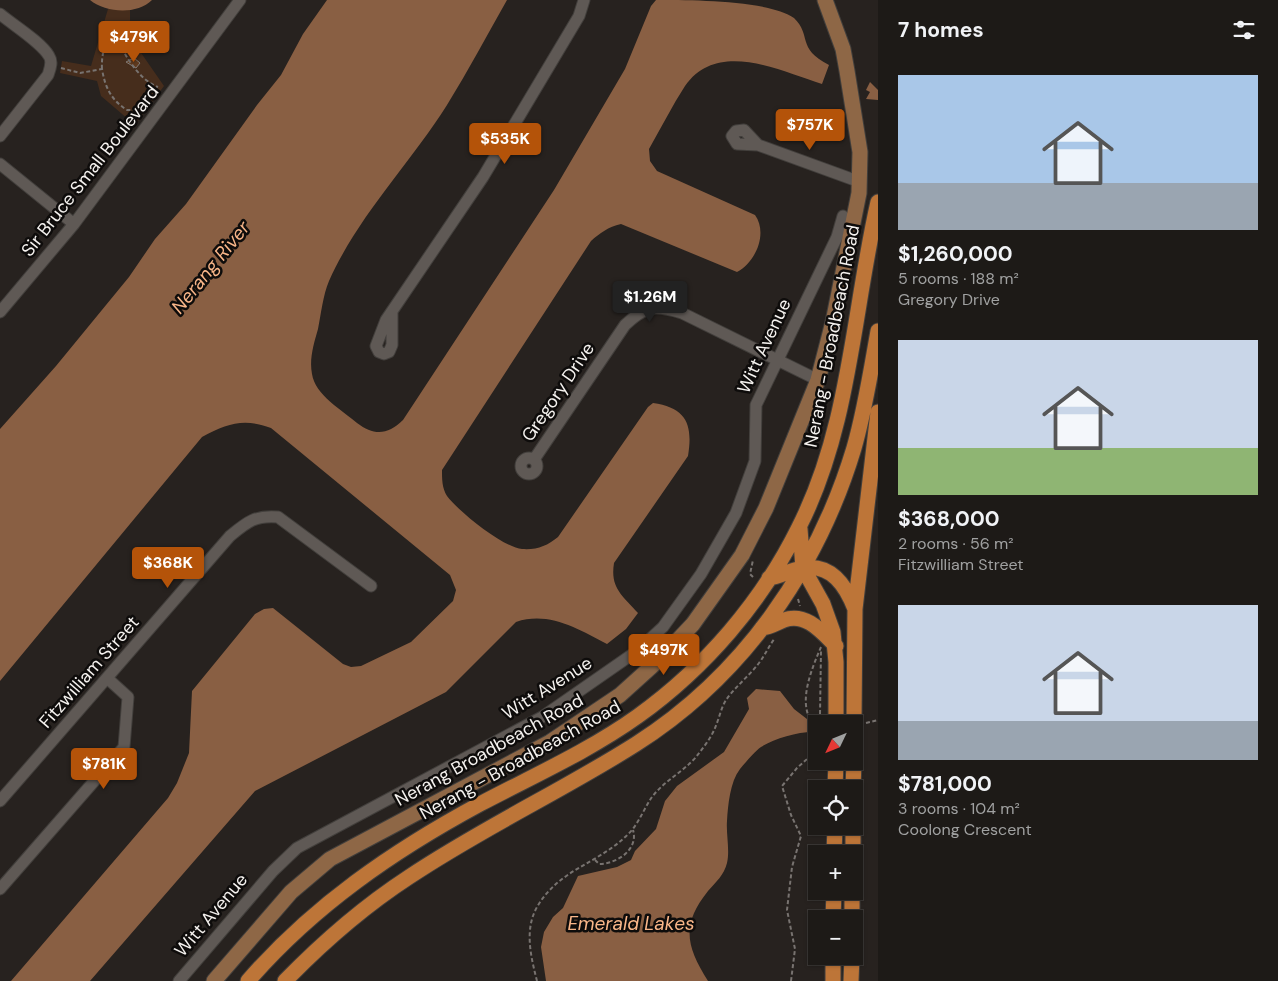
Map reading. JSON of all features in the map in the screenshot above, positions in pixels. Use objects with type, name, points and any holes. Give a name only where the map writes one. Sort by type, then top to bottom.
[{"type":"main road","name":"Nerang - Broadbeach Road","points":[[248,981],[322,907],[388,858],[624,725],[659,699],[711,652],[740,619],[770,578],[800,526],[823,470],[840,410],[878,202]]},
{"type":"main road","points":[[769,632],[831,513],[855,446],[878,331]]},
{"type":"main road","points":[[857,715],[855,609],[878,412]]},
{"type":"main road","points":[[800,526],[803,568],[829,618],[828,646],[833,715]]},
{"type":"main road","points":[[770,578],[784,576],[803,568],[821,569],[834,575],[845,587],[855,609]]},
{"type":"main road","points":[[285,981],[340,928],[409,877],[482,832],[638,743],[662,726],[773,627],[785,619],[801,619],[817,627],[828,646]]},
{"type":"main road","points":[[833,965],[833,981]]},
{"type":"main road","points":[[851,981],[852,965]]},
{"type":"street","name":"Sir Bruce Small Boulevard","points":[[0,312],[74,224],[155,103],[240,0]]},
{"type":"street","points":[[392,313],[483,177],[579,16],[584,0]]},
{"type":"street","points":[[758,145],[855,181],[860,152],[843,49],[824,0]]},
{"type":"street","points":[[0,14],[43,49],[50,57],[52,66],[43,81],[0,136]]},
{"type":"street","points":[[0,164],[74,224]]},
{"type":"street","name":"Nerang Broadbeach Road","points":[[214,981],[291,892],[330,859],[550,742],[613,700],[661,658],[712,599],[742,556],[766,508],[818,380],[833,322],[852,230],[855,181]]},
{"type":"street","name":"Witt Avenue","points":[[179,981],[273,871],[297,848],[542,716],[637,652],[650,640],[700,574],[736,513],[755,461],[756,405],[837,237],[843,216]]},
{"type":"street","points":[[837,237],[852,230]]},
{"type":"street","name":"Gregory Drive","points":[[535,458],[625,325],[640,311],[663,308],[682,313],[818,380]]},
{"type":"street","name":"Fitzwilliam Street","points":[[0,800],[230,536],[246,523],[262,516],[278,517],[371,586]]},
{"type":"street","points":[[0,889],[124,747],[128,697],[107,678]]},
{"type":"path","points":[[155,103],[140,112],[127,110],[112,98],[104,81],[102,53],[106,41],[114,28],[124,53],[146,82],[158,88]]},
{"type":"path","points":[[52,66],[80,73],[102,69]]},
{"type":"path","points":[[753,577],[750,572],[754,558]]},
{"type":"path","points":[[537,981],[530,942],[530,929],[536,910],[556,881],[574,869],[611,850],[633,829],[652,797],[671,777],[695,758],[705,746],[714,730],[725,701],[759,663],[769,632]]},
{"type":"path","points":[[819,641],[828,646]]},
{"type":"path","points":[[820,715],[828,646]]},
{"type":"path","points":[[808,716],[805,711],[805,699],[828,646]]},
{"type":"path","points":[[863,724],[878,720]]},
{"type":"path","points":[[792,981],[795,948],[787,910],[792,867],[801,836],[791,814],[782,786],[796,768],[808,758]]},
{"type":"path","points":[[594,860],[599,864],[615,862],[633,842],[635,835],[633,829]]},
{"type":"shaded area","points":[[108,9],[130,10],[130,37],[164,86],[135,125],[101,96],[97,81],[60,73],[62,61],[91,66]]},
{"type":"water","points":[[90,0],[152,0],[138,8],[113,10],[104,8]]},
{"type":"water","name":"Nerang River","points":[[327,0],[507,0],[447,105],[354,235],[327,286],[312,357],[311,368],[314,382],[318,389],[337,407],[363,427],[375,432],[392,429],[403,420],[554,190],[625,69],[651,6],[656,0],[728,2],[748,4],[782,12],[794,18],[799,24],[812,53],[829,65],[822,84],[788,72],[750,62],[732,61],[714,64],[699,72],[685,86],[649,149],[650,161],[657,171],[755,215],[759,222],[760,238],[750,261],[737,272],[621,224],[601,233],[591,241],[442,470],[445,493],[471,519],[493,536],[514,547],[522,549],[537,548],[550,543],[558,537],[648,407],[653,403],[664,405],[680,414],[688,427],[688,456],[614,563],[614,579],[618,591],[638,613],[626,629],[607,644],[563,623],[552,620],[528,619],[516,622],[446,692],[255,791],[90,981],[11,981],[168,798],[177,783],[189,753],[192,691],[255,614],[264,609],[273,608],[343,664],[351,667],[361,666],[411,642],[453,601],[456,590],[450,575],[271,428],[252,423],[236,423],[202,437],[0,681],[0,429],[56,366],[129,277],[155,239],[186,204],[257,105],[281,75],[303,34]]},
{"type":"water","points":[[870,82],[878,90],[878,100],[866,99],[870,92],[866,90]]},
{"type":"water","name":"Emerald Lakes","points":[[756,689],[780,691],[794,709],[808,720],[808,733],[788,736],[761,747],[740,769],[734,780],[727,815],[728,853],[726,867],[722,875],[699,903],[690,925],[691,946],[708,981],[546,981],[541,947],[544,932],[553,917],[563,908],[578,876],[617,867],[631,860],[635,851],[656,829],[665,801],[677,786],[724,752],[749,709],[747,698]]},
{"type":"building","points":[[134,58],[140,63],[136,68],[126,62]]}]
